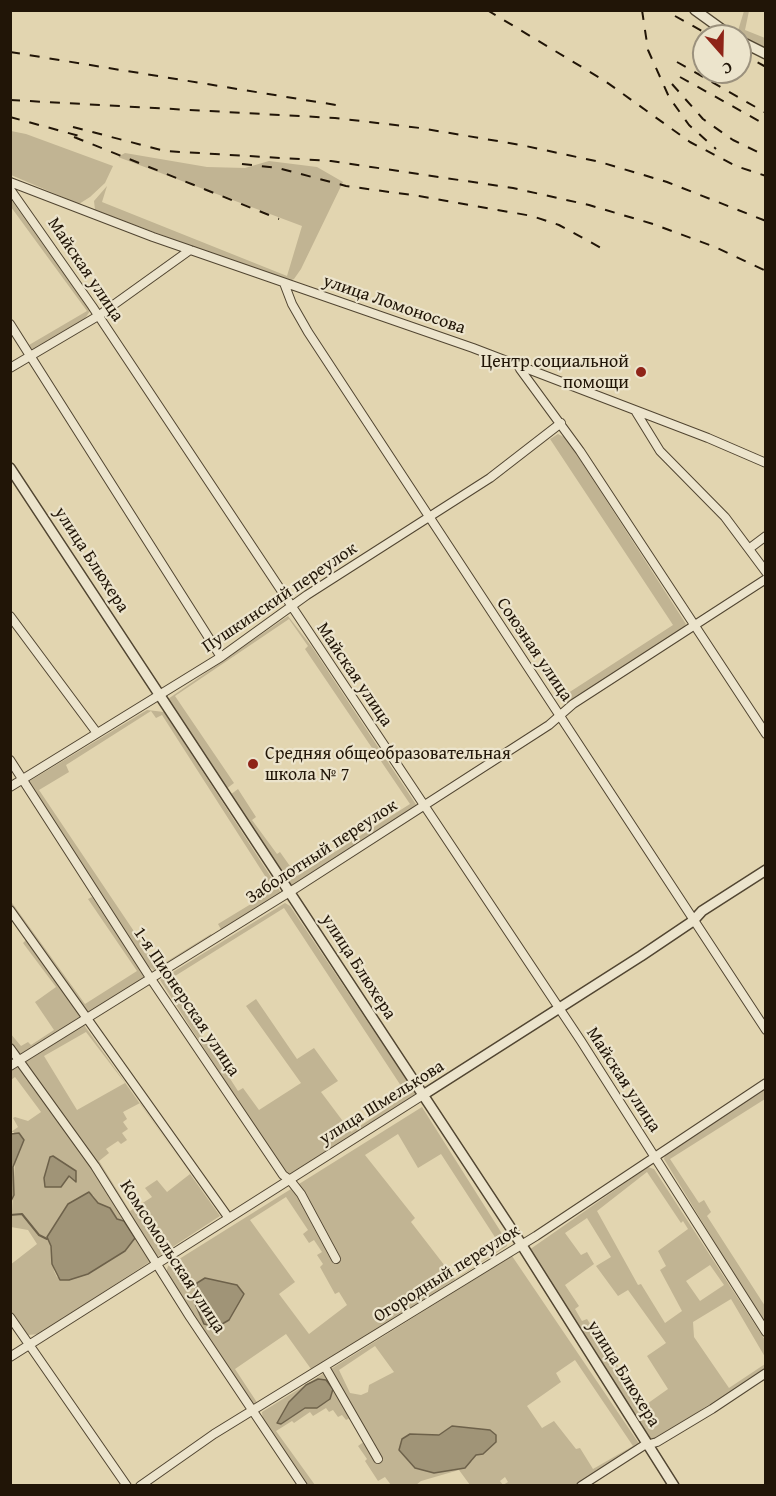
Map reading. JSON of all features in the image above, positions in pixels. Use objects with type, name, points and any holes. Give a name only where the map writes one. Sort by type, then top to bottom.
[{"type":"street","points":[[695,10],[714,24]]},
{"type":"street","name":"улица Ломоносова","points":[[10,182],[190,250],[360,310],[392,318],[730,447],[765,463]]},
{"type":"street","name":"Майская улица","points":[[10,189],[99,316],[559,1009],[765,1332]]},
{"type":"street","points":[[10,368],[99,316],[190,250]]},
{"type":"street","name":"Союзная улица","points":[[284,283],[301,321],[765,1030]]},
{"type":"street","points":[[10,324],[32,355],[221,657]]},
{"type":"street","points":[[519,368],[561,423],[765,734]]},
{"type":"street","points":[[636,412],[660,451],[714,505],[750,548],[765,572]]},
{"type":"street","name":"Пушкинский переулок","points":[[10,787],[221,657],[291,607],[490,478],[561,423]]},
{"type":"street","name":"улица Блюхера","points":[[10,468],[521,1244],[674,1485]]},
{"type":"street","points":[[750,548],[765,536]]},
{"type":"street","name":"Заболотный переулок","points":[[10,1066],[289,892],[765,579]]},
{"type":"street","points":[[10,616],[97,733]]},
{"type":"street","name":"1-я Пионерская улица","points":[[10,760],[151,979],[283,1175],[290,1180],[304,1199],[336,1259]]},
{"type":"street","name":"улица Шмелькова","points":[[10,1357],[559,1009],[693,921],[702,911],[765,870]]},
{"type":"street","points":[[10,910],[228,1217]]},
{"type":"street","name":"Комсомольская улица","points":[[10,1048],[95,1166],[158,1262],[190,1317],[303,1485]]},
{"type":"street","name":"Огородный переулок","points":[[140,1485],[214,1434],[254,1412],[521,1244],[765,1083]]},
{"type":"street","points":[[10,1317],[127,1485]]},
{"type":"street","points":[[325,1366],[378,1459]]},
{"type":"street","points":[[581,1485],[694,1420],[765,1373]]},
{"type":"shaded area","points":[[744,11],[749,11],[746,24],[740,24]]},
{"type":"shaded area","points":[[752,33],[765,38],[765,50],[752,43]]},
{"type":"shaded area","points":[[11,131],[26,134],[113,166],[105,183],[79,204],[11,175]]},
{"type":"shaded area","points":[[125,153],[207,167],[245,168],[269,161],[317,167],[343,182],[301,269],[294,279],[288,282],[95,210],[94,201],[107,186],[102,202],[287,276],[302,226],[118,157]]},
{"type":"shaded area","points":[[10,198],[90,311],[84,320],[33,351],[29,345],[87,311],[11,207]]},
{"type":"shaded area","points":[[558,434],[564,437],[577,455],[686,624],[683,629],[566,703],[562,697],[673,625],[550,439]]},
{"type":"shaded area","points":[[288,616],[312,647],[417,806],[291,887],[230,795],[238,789],[256,817],[252,820],[277,854],[280,852],[297,876],[410,804],[305,649],[308,646],[289,619],[175,696],[234,783],[226,789],[168,699]]},
{"type":"shaded area","points":[[147,710],[164,712],[282,894],[222,931],[218,924],[274,890],[162,715],[156,718],[151,711],[66,765],[69,772],[39,790],[158,967],[211,934],[213,937],[156,972],[148,966],[28,782]]},
{"type":"shaded area","points":[[92,897],[146,978],[87,1015],[10,900],[85,1004],[137,971],[88,899]]},
{"type":"shaded area","points":[[285,903],[290,906],[416,1094],[291,1175],[283,1171],[160,980]],"holes":[[[284,908],[407,1095],[351,1132],[321,1092],[338,1081],[314,1048],[297,1059],[256,999],[246,1006],[301,1083],[259,1110],[243,1088],[238,1091],[167,981]]]},
{"type":"shaded area","points":[[11,915],[82,1017],[20,1057],[11,1043],[10,1033],[21,1046],[28,1042],[31,1045],[54,1030],[35,1002],[56,987],[23,943],[26,940]]},
{"type":"shaded area","points":[[84,1025],[140,1103],[123,1112],[127,1119],[123,1122],[128,1129],[122,1133],[127,1140],[121,1144],[118,1141],[106,1149],[109,1153],[99,1161],[130,1211],[152,1197],[145,1188],[157,1180],[167,1192],[190,1174],[182,1162],[220,1216],[39,1334],[28,1335],[11,1310],[10,1265],[37,1244],[28,1230],[11,1227],[15,1161],[14,1132],[11,1132],[18,1127],[13,1118],[28,1121],[41,1112],[15,1077],[11,1080],[11,1071]],"holes":[[[86,1032],[125,1083],[77,1110],[44,1056]],[[53,1156],[76,1182],[69,1176],[61,1187],[45,1187],[44,1178]],[[93,1195],[98,1203],[110,1208],[117,1219],[125,1251],[92,1272],[65,1280],[57,1277],[54,1271],[51,1246],[47,1237],[68,1204]]]},
{"type":"shaded area","points":[[765,1088],[765,1099],[670,1159],[699,1203],[704,1200],[711,1212],[707,1216],[765,1306],[765,1325],[664,1159],[665,1155]]},
{"type":"shaded area","points":[[422,1107],[506,1240],[507,1246],[256,1408],[166,1273],[168,1266]],"holes":[[[398,1134],[418,1168],[441,1154],[502,1248],[455,1279],[411,1222],[415,1218],[365,1155]],[[286,1197],[308,1230],[303,1234],[309,1243],[314,1240],[322,1252],[317,1255],[323,1264],[320,1267],[335,1294],[339,1292],[347,1305],[309,1334],[279,1294],[295,1282],[250,1220]],[[205,1278],[222,1282],[233,1313],[229,1320],[220,1324],[203,1321],[194,1301],[197,1283]],[[286,1334],[311,1369],[258,1404],[235,1369]]]},
{"type":"shaded area","points":[[19,1133],[24,1140],[13,1167],[14,1195],[11,1201],[11,1134]]},
{"type":"shaded area","points":[[53,1156],[76,1171],[76,1182],[69,1176],[61,1187],[45,1187],[44,1178],[50,1157]]},
{"type":"shaded area","points":[[648,1167],[654,1169],[765,1340],[765,1357],[731,1299],[693,1322],[694,1337],[729,1388],[765,1364],[765,1368],[652,1442],[529,1250]],"holes":[[[647,1172],[681,1223],[683,1221],[688,1229],[658,1251],[666,1266],[660,1270],[682,1311],[665,1323],[641,1284],[638,1285],[597,1211]],[[587,1218],[611,1257],[596,1266],[618,1296],[628,1290],[666,1343],[647,1356],[668,1389],[644,1406],[626,1386],[629,1383],[587,1319],[582,1321],[575,1309],[579,1306],[565,1285],[594,1264],[587,1252],[581,1255],[565,1233]],[[710,1265],[724,1285],[700,1301],[686,1281]]]},
{"type":"shaded area","points":[[89,1192],[98,1203],[110,1208],[117,1219],[124,1221],[135,1238],[125,1251],[88,1274],[69,1280],[60,1280],[52,1264],[51,1246],[47,1237],[68,1204]]},
{"type":"shaded area","points":[[512,1256],[640,1445],[577,1485],[503,1485],[470,1485],[459,1470],[421,1481],[416,1485],[391,1485],[385,1477],[378,1481],[365,1461],[367,1459],[358,1446],[365,1441],[350,1418],[346,1420],[342,1415],[338,1417],[333,1410],[329,1412],[326,1408],[313,1416],[310,1412],[276,1431],[315,1485],[307,1485],[263,1422],[262,1412]],"holes":[[[375,1346],[394,1372],[369,1385],[368,1392],[361,1395],[350,1393],[339,1370]],[[575,1360],[633,1446],[593,1469],[580,1448],[576,1449],[554,1421],[542,1428],[527,1406],[561,1382],[556,1373]],[[306,1385],[333,1389],[327,1402],[305,1408],[281,1424],[277,1422],[289,1402]],[[452,1426],[490,1430],[496,1442],[483,1454],[476,1455],[472,1461],[454,1470],[434,1473],[415,1468],[399,1450],[402,1440],[410,1434],[439,1435]],[[505,1477],[508,1482],[503,1485],[500,1481]]]},
{"type":"shaded area","points":[[205,1278],[237,1285],[244,1294],[229,1320],[217,1327],[204,1324],[193,1299],[197,1283]]},
{"type":"shaded area","points":[[318,1379],[326,1380],[333,1389],[330,1399],[317,1408],[305,1408],[281,1424],[277,1423],[289,1402],[306,1385]]},
{"type":"shaded area","points":[[452,1426],[490,1430],[496,1435],[496,1442],[483,1454],[476,1455],[465,1468],[434,1473],[415,1468],[399,1450],[402,1439],[410,1434],[439,1435]]},
{"type":"waterway","points":[[10,1215],[22,1214],[39,1235],[47,1239]]},
{"type":"railway","points":[[487,10],[605,81],[690,142],[736,166],[766,176]]},
{"type":"railway","points":[[642,10],[648,50],[669,97],[689,125],[716,149]]},
{"type":"railway","points":[[675,16],[692,25]]},
{"type":"railway","points":[[10,52],[336,105]]},
{"type":"railway","points":[[752,59],[766,67]]},
{"type":"railway","points":[[677,62],[766,113]]},
{"type":"railway","points":[[680,77],[766,125]]},
{"type":"railway","points":[[672,84],[703,119],[733,140],[766,156]]},
{"type":"railway","points":[[10,100],[335,118],[420,128],[521,145],[600,162],[667,182],[766,221]]},
{"type":"railway","points":[[10,117],[83,137]]},
{"type":"railway","points":[[73,127],[165,151],[331,161],[513,188],[589,205],[653,224],[715,247],[766,271]]},
{"type":"railway","points":[[74,137],[279,219]]},
{"type":"railway","points":[[242,164],[278,168],[346,186],[532,216],[559,225],[603,249]]},
{"type":"place","name":"Центр социальной помощи","points":[[641,372]]},
{"type":"place","name":"Средняя общеобразовательная школа № 7","points":[[253,764]]}]
